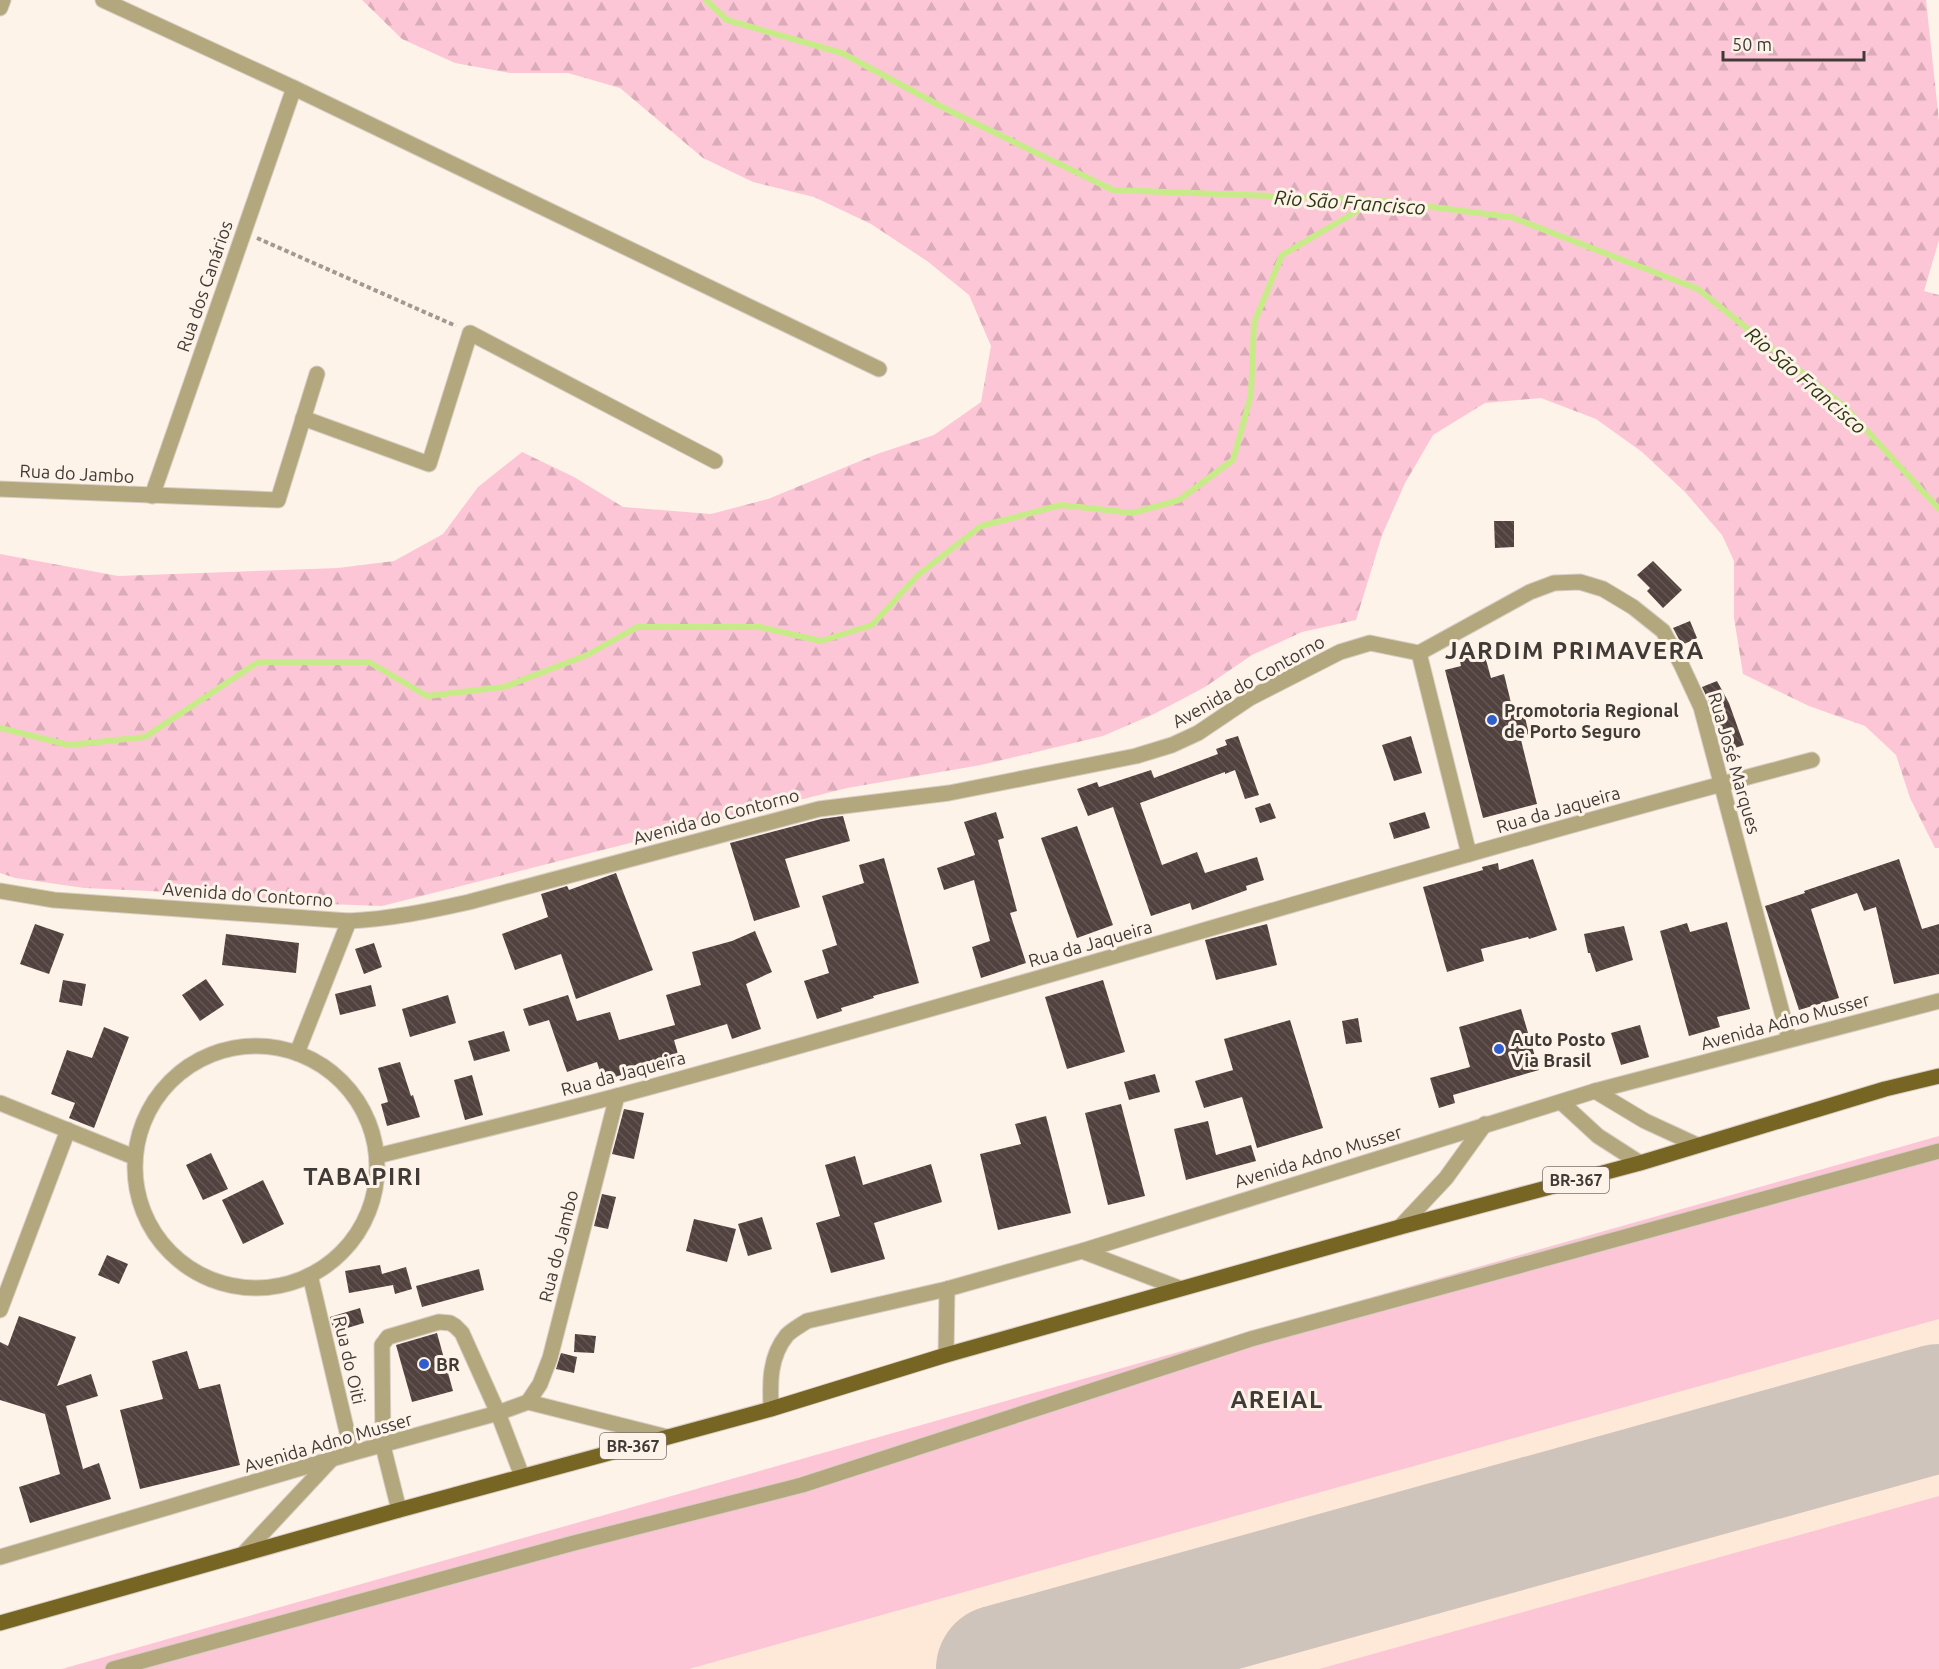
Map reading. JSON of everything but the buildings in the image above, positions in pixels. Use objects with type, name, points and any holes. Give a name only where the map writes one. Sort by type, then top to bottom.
[{"type":"main road","name":"BR-367","points":[[0,1623],[244,1553],[771,1409],[946,1355],[1179,1288],[1640,1163],[1885,1089],[1939,1076]]},
{"type":"street","points":[[0,8],[3,0]]},
{"type":"street","points":[[103,0],[294,88],[879,369]]},
{"type":"street","name":"Rua dos Canários","points":[[152,496],[294,88]]},
{"type":"street","points":[[317,374],[303,418],[429,464],[470,333],[715,461]]},
{"type":"street","name":"Rua do Jambo","points":[[0,489],[278,500],[303,418]]},
{"type":"street","name":"Rua José Marques","points":[[1419,653],[1530,592],[1554,583],[1580,582],[1603,589],[1633,607],[1663,631],[1701,707],[1789,1039]]},
{"type":"street","name":"Avenida do Contorno","points":[[0,891],[54,900],[349,921],[380,920],[440,909],[819,809],[950,793],[1136,756],[1172,745],[1198,733],[1250,698],[1340,652],[1370,643],[1419,653]]},
{"type":"street","points":[[1419,653],[1469,854]]},
{"type":"street","name":"Rua da Jaqueira","points":[[377,1156],[617,1096],[1812,759]]},
{"type":"street","points":[[297,1053],[349,921]]},
{"type":"street","name":"Avenida Adno Musser","points":[[771,1409],[770,1379],[775,1356],[788,1334],[807,1321],[947,1289],[1082,1251],[1595,1091],[1939,1001]]},
{"type":"street","points":[[260,1046],[297,1053],[327,1069],[352,1093],[369,1123],[377,1156],[375,1193],[362,1226],[340,1255],[310,1275],[269,1288],[226,1285],[188,1267],[157,1238],[138,1200],[134,1157],[143,1121],[162,1090],[190,1065],[224,1050],[260,1046]]},
{"type":"street","points":[[1595,1091],[1645,1121],[1697,1145]]},
{"type":"street","name":"Rua do Jambo","points":[[528,1402],[540,1384],[550,1358],[617,1096]]},
{"type":"street","points":[[1562,1102],[1598,1136],[1640,1163]]},
{"type":"street","points":[[0,1103],[134,1157]]},
{"type":"street","points":[[1400,1227],[1446,1178],[1485,1124]]},
{"type":"street","points":[[0,1310],[68,1130]]},
{"type":"street","points":[[113,1669],[562,1545],[802,1485],[1251,1339],[1939,1151]]},
{"type":"street","points":[[1082,1251],[1179,1288]]},
{"type":"street","name":"Rua do Oiti","points":[[310,1275],[352,1453]]},
{"type":"street","points":[[946,1355],[947,1289]]},
{"type":"street","points":[[399,1510],[383,1446],[381,1352],[382,1345],[388,1336],[439,1322],[456,1326],[462,1333],[498,1413],[522,1476]]},
{"type":"street","points":[[528,1402],[667,1437]]},
{"type":"street","name":"Avenida Adno Musser","points":[[0,1557],[352,1453],[498,1413],[528,1402]]},
{"type":"street","points":[[244,1553],[330,1461]]},
{"type":"path","points":[[244,232],[470,333]]},
{"type":"shaded area","points":[[1939,1137],[1939,1669],[61,1669],[153,1644]]},
{"type":"green space","points":[[362,0],[1926,0],[1939,121],[1939,240],[1924,291],[1939,295],[1939,848],[1935,848],[1910,798],[1896,755],[1865,726],[1809,706],[1743,674],[1734,618],[1734,561],[1722,535],[1685,492],[1642,452],[1596,419],[1541,398],[1485,403],[1433,435],[1405,483],[1382,535],[1356,620],[1302,632],[1252,655],[1205,687],[1154,714],[1103,736],[981,765],[847,788],[382,906],[84,888],[15,878],[0,873],[0,554],[118,576],[338,568],[394,561],[443,534],[478,487],[522,452],[574,477],[623,507],[711,514],[768,499],[877,454],[934,435],[981,402],[991,346],[969,295],[927,261],[871,224],[814,197],[753,182],[703,158],[620,88],[568,73],[510,73],[455,63],[402,39]]},
{"type":"green space","points":[[1939,1136],[1939,1319],[689,1669],[62,1669]]},
{"type":"green space","points":[[1939,1496],[1939,1669],[1319,1669]]},
{"type":"waterway","name":"Rio São Francisco","points":[[706,0],[727,20],[842,53],[948,110],[1113,190],[1376,200],[1511,217],[1698,289],[1845,407],[1939,509]]},
{"type":"waterway","points":[[0,728],[69,745],[145,737],[258,662],[369,662],[427,696],[504,687],[587,655],[637,627],[760,627],[821,641],[872,625],[918,575],[981,526],[1061,505],[1133,513],[1179,500],[1233,460],[1251,395],[1254,323],[1282,255],[1376,200]]},
{"type":"runway","points":[[1000,1669],[1939,1408]]},
{"type":"place","name":"Promotoria Regional de Porto Seguro","points":[[1492,720]]},
{"type":"place","name":"Auto Posto Via Brasil","points":[[1499,1049]]},
{"type":"place","name":"BR","points":[[424,1364]]},
{"type":"district","name":"JARDIM PRIMAVERA","points":[[1575,650]]},
{"type":"district","name":"TABAPIRI","points":[[363,1176]]},
{"type":"district","name":"AREIAL","points":[[1277,1399]]}]
